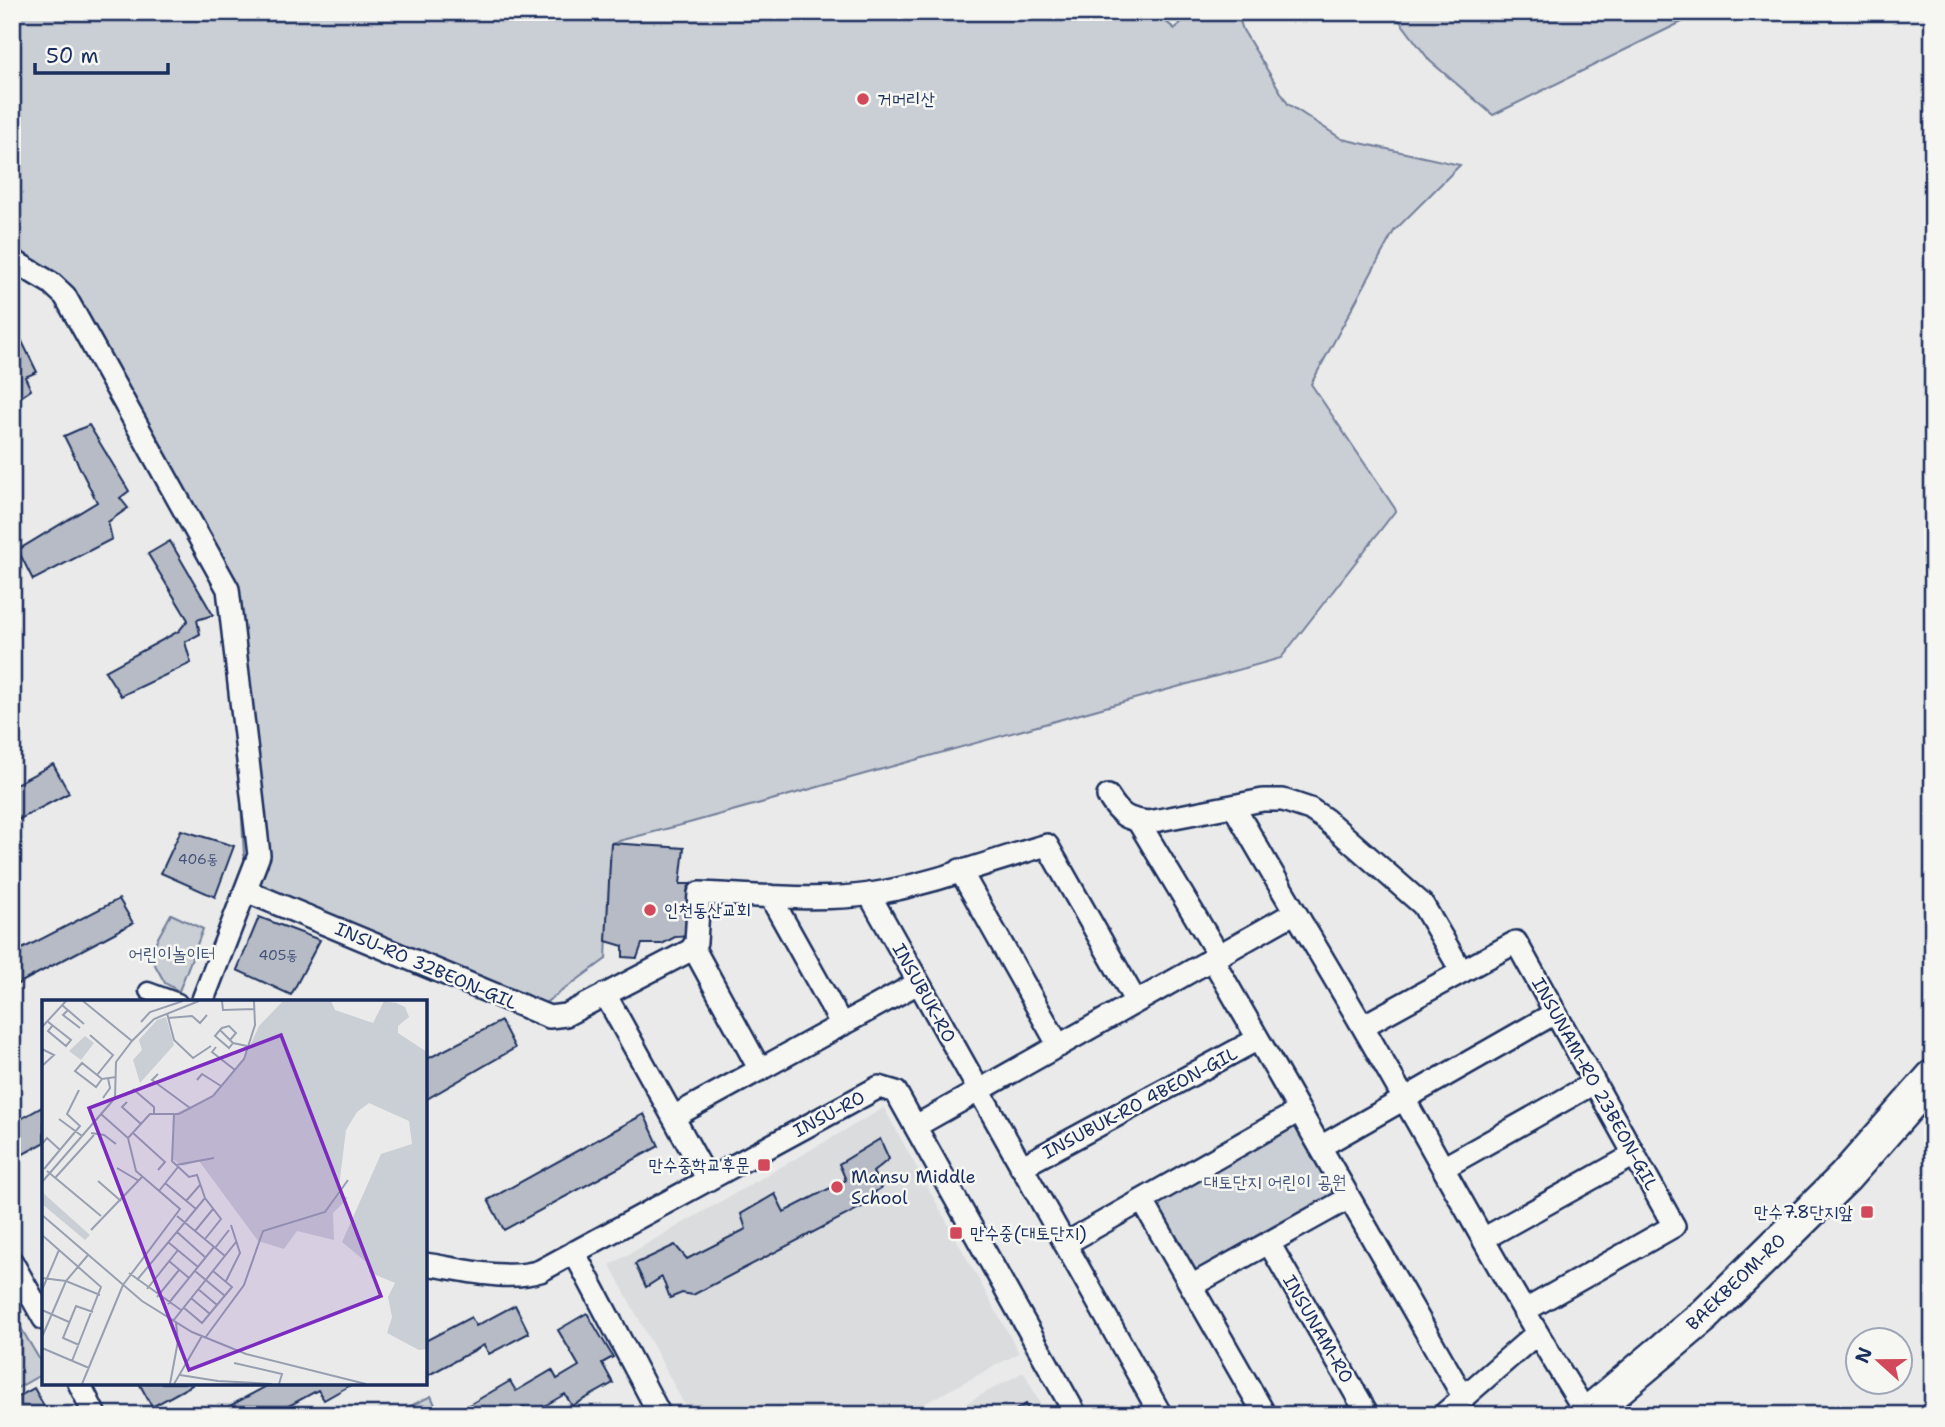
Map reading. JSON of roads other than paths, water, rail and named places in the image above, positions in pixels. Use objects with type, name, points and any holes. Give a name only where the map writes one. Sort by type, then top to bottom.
[{"type":"main road","name":"BAEKBEOM-RO","points":[[1586,1414],[1705,1315],[1844,1177],[1933,1077]]},
{"type":"street","points":[[12,260],[51,283],[65,296],[228,589],[259,855],[203,1000]]},
{"type":"street","points":[[1108,796],[1116,809],[1131,820],[1149,822],[1263,800],[1283,800],[1310,809],[1423,905],[1462,972],[1363,1026]]},
{"type":"street","points":[[1234,807],[1294,914],[1363,1026],[1536,1334],[1586,1414]]},
{"type":"street","points":[[1138,821],[1216,958],[1258,1039],[1464,1398]]},
{"type":"street","points":[[760,1070],[692,947],[696,942],[699,893],[770,896],[869,894],[1047,845],[1136,1002]]},
{"type":"street","points":[[960,870],[1059,1046]]},
{"type":"street","name":"INSU-RO 32BEON-GIL","points":[[246,891],[549,1017],[566,1015],[692,947]]},
{"type":"street","name":"INSUBUK-RO","points":[[869,894],[979,1091]]},
{"type":"street","points":[[770,896],[842,1025]]},
{"type":"street","points":[[916,1126],[1294,914]]},
{"type":"street","name":"INSUNAM-RO 23BEON-GIL","points":[[1462,972],[1516,942],[1674,1226],[1524,1311]]},
{"type":"street","points":[[673,1117],[918,983]]},
{"type":"street","points":[[148,991],[173,1000]]},
{"type":"street","points":[[605,994],[708,1180]]},
{"type":"street","points":[[1320,1147],[1555,1013]]},
{"type":"street","name":"INSUBUK-RO 4BEON-GIL","points":[[1021,1167],[1258,1039]]},
{"type":"street","points":[[1443,1167],[1594,1083]]},
{"type":"street","name":"INSU-RO","points":[[427,1264],[508,1276],[526,1276],[879,1087],[896,1092],[1076,1415]]},
{"type":"street","name":"INSUBUK-RO 4BEON-GIL","points":[[979,1091],[1161,1415]]},
{"type":"street","points":[[1065,1244],[1299,1111]]},
{"type":"street","points":[[1483,1239],[1634,1155]]},
{"type":"street","points":[[1191,1286],[1349,1198]]},
{"type":"street","points":[[1142,1200],[1265,1415]]},
{"type":"street","name":"INSUNAM-RO","points":[[1269,1243],[1368,1415]]},
{"type":"street","points":[[574,1252],[660,1415]]},
{"type":"street","points":[[12,1262],[42,1315]]},
{"type":"street","points":[[1443,1415],[1536,1334]]},
{"type":"street","points":[[80,1385],[95,1415]]},
{"type":"place","name":"거머리산","points":[[863,99]]},
{"type":"place","name":"인천동산교회","points":[[650,910]]},
{"type":"place","name":"만수중학교후문","points":[[764,1165]]},
{"type":"place","name":"Mansu Middle School","points":[[837,1187]]},
{"type":"place","name":"만수7.8단지앞","points":[[1867,1212]]},
{"type":"place","name":"만수중(대토단지)","points":[[956,1233]]},
{"type":"park label","name":"어린이놀이터","points":[[172,954]]},
{"type":"park label","name":"대토단지 어린이 공원","points":[[1275,1182]]}]
